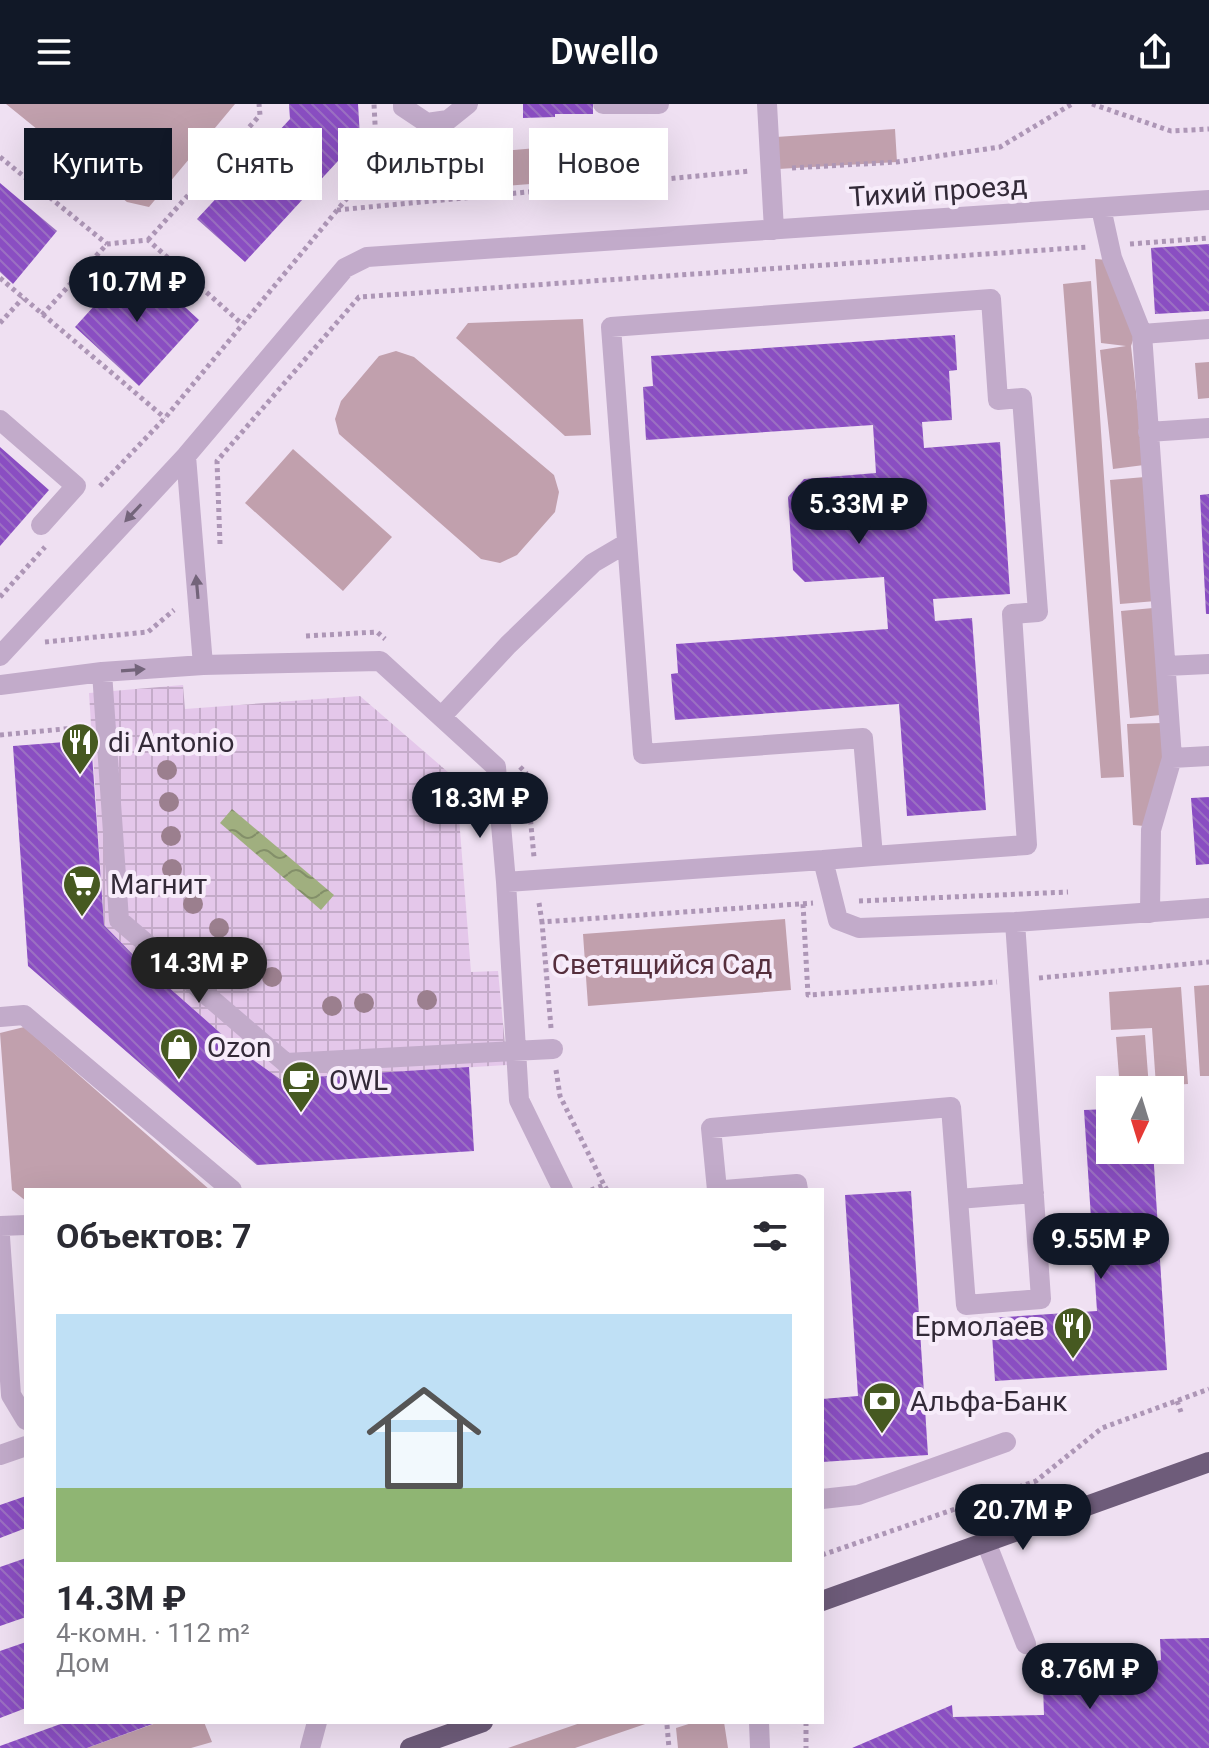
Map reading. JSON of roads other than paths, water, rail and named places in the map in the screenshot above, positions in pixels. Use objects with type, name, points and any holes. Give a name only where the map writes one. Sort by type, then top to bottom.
[{"type":"main road","points":[[824,1600],[1209,1462]]},
{"type":"main road","points":[[410,1748],[477,1724]]},
{"type":"street","points":[[403,104],[427,123],[448,120],[468,104]]},
{"type":"street","points":[[603,104],[659,104]]},
{"type":"street","points":[[767,104],[774,230]]},
{"type":"street","name":"Тихий проезд","points":[[6,651],[186,456],[345,268],[367,257],[1209,200]]},
{"type":"street","points":[[1101,208],[1112,258],[1142,334],[1166,666],[1172,758],[1151,830],[1150,913]]},
{"type":"street","points":[[506,882],[536,878],[823,860],[1027,845],[1012,614],[1038,612],[1022,398],[998,400],[991,299],[611,327],[643,754],[863,738],[873,856]]},
{"type":"street","points":[[1142,334],[1209,329]]},
{"type":"street","points":[[0,420],[76,486],[46,533]]},
{"type":"street","points":[[1148,432],[1209,428]]},
{"type":"street","points":[[186,456],[203,665]]},
{"type":"street","points":[[441,717],[508,645],[593,563],[627,543]]},
{"type":"street","points":[[0,685],[102,672],[203,665],[380,661],[496,767],[519,1100],[562,1188]]},
{"type":"street","points":[[1166,666],[1209,664]]},
{"type":"street","points":[[102,672],[119,920],[286,1063],[553,1049]]},
{"type":"street","points":[[1172,758],[1209,756]]},
{"type":"street","points":[[823,860],[838,920],[859,928],[1015,922],[1209,908]]},
{"type":"street","points":[[717,1188],[711,1128],[951,1107],[966,1305],[1041,1299],[1015,922]]},
{"type":"street","points":[[0,1017],[24,1015],[230,1188]]},
{"type":"street","points":[[748,1188],[797,1184],[798,1188]]},
{"type":"street","points":[[958,1199],[1034,1193]]},
{"type":"street","points":[[0,1226],[24,1225]]},
{"type":"street","points":[[0,1237],[5,1304],[5,1398],[24,1418]]},
{"type":"street","points":[[5,1304],[24,1303]]},
{"type":"street","points":[[824,1499],[858,1495],[1006,1442]]},
{"type":"street","points":[[0,1455],[24,1447]]},
{"type":"street","points":[[986,1542],[1026,1644]]},
{"type":"street","points":[[310,1748],[316,1724]]},
{"type":"street","points":[[759,1724],[760,1748]]},
{"type":"water","points":[[232,809],[334,895],[321,910],[220,823]]},
{"type":"place","name":"di Antonio","points":[[80,776]]},
{"type":"place","name":"Магнит","points":[[82,918]]},
{"type":"place","name":"Ozon","points":[[179,1081]]},
{"type":"place","name":"OWL","points":[[301,1114]]},
{"type":"place","name":"Ермолаев","points":[[1073,1360]]},
{"type":"place","name":"Альфа-Банк","points":[[882,1435]]},
{"type":"park label","name":"Светящийся Сад","points":[[662,964]]}]
